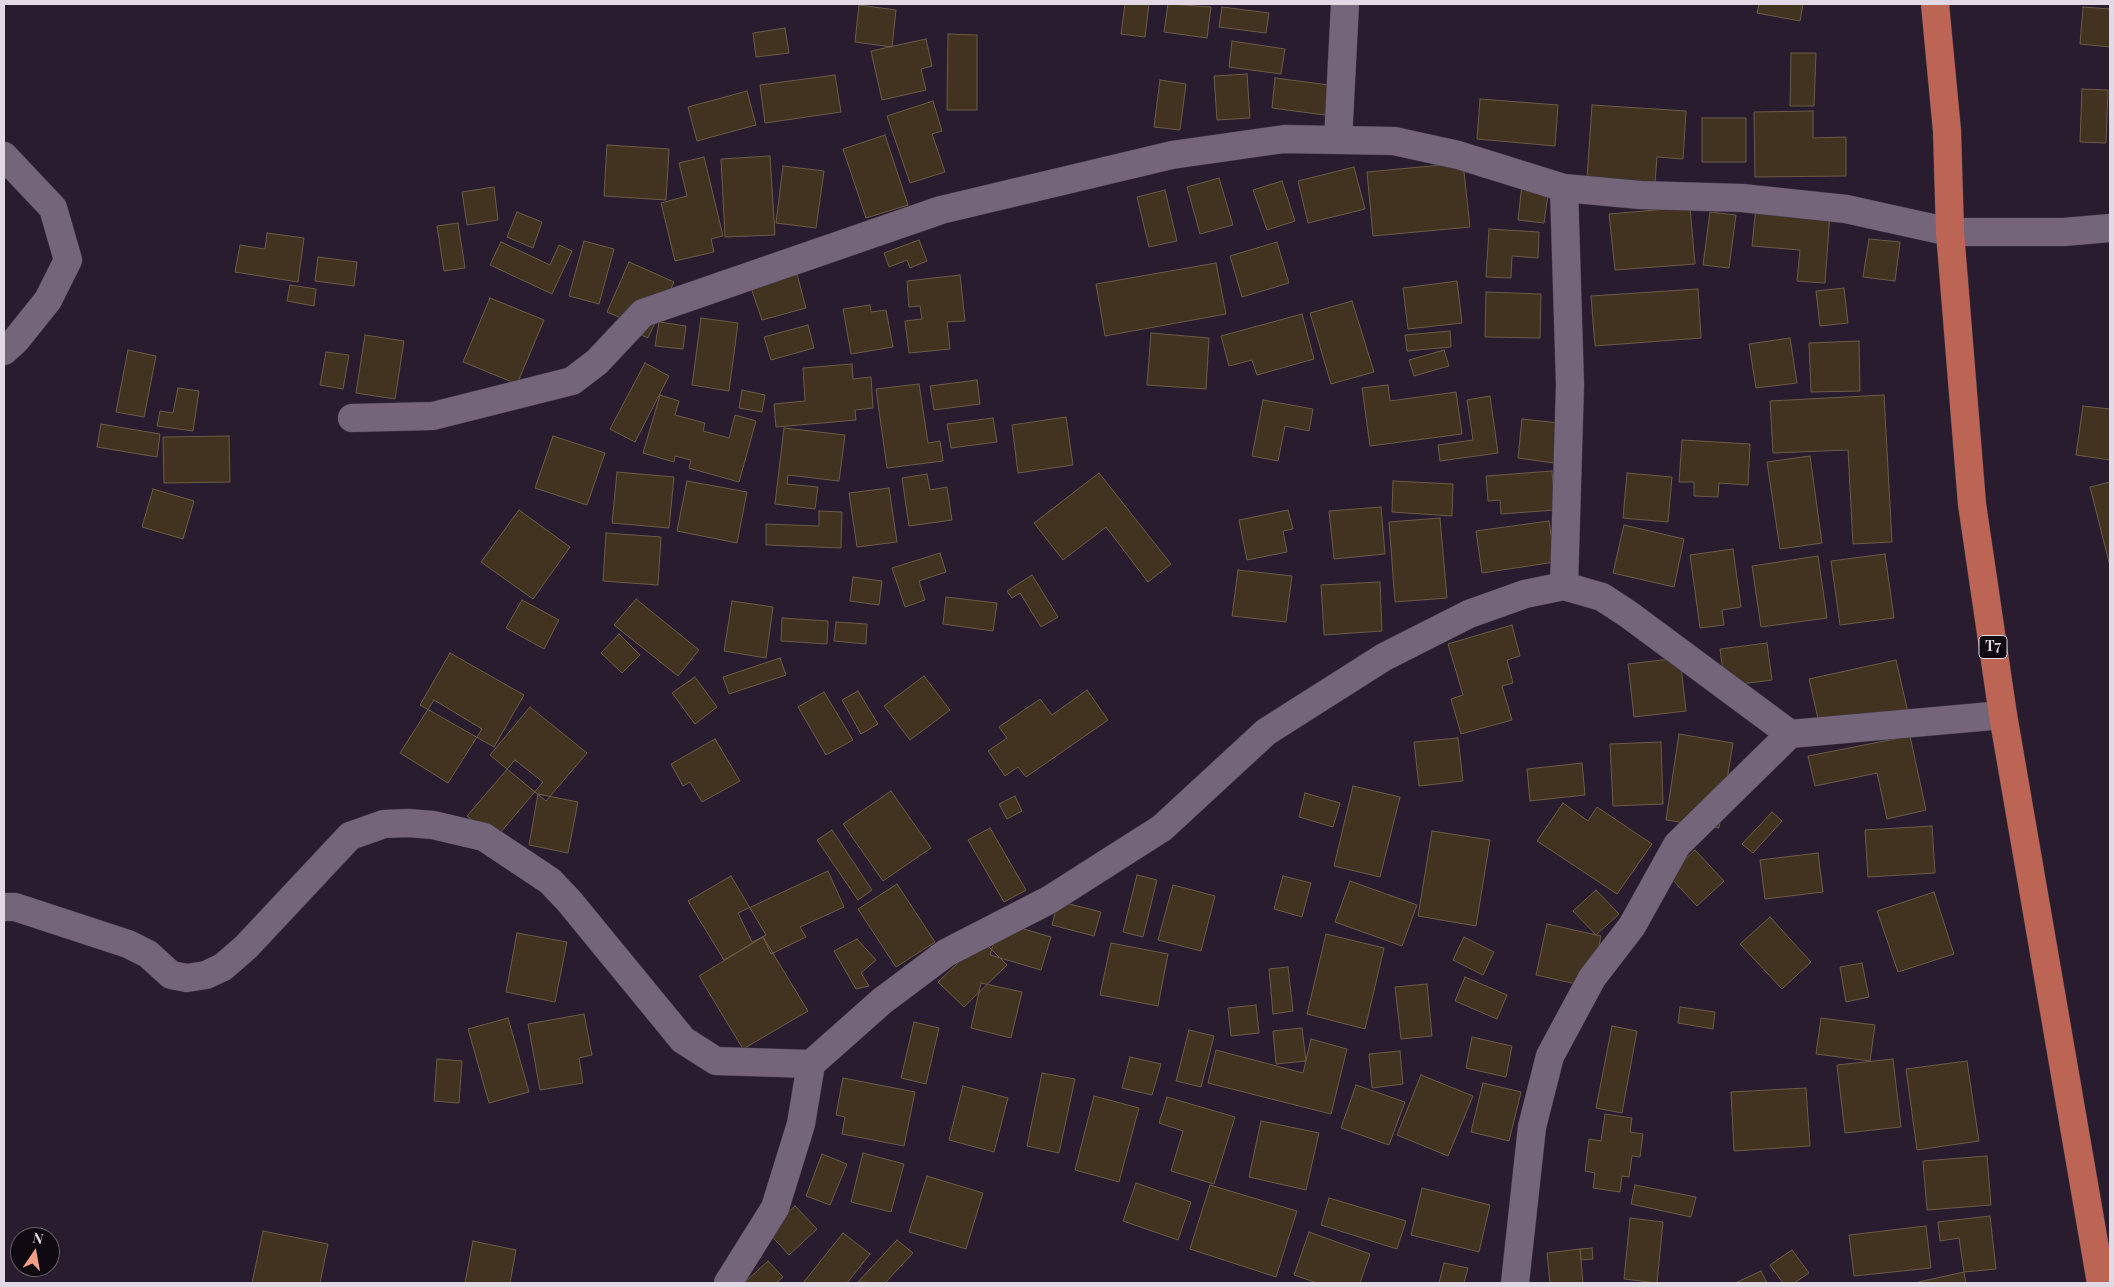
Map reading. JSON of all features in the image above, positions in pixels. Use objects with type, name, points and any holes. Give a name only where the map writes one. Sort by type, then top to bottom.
[{"type":"highway","name":"T7","points":[[1935,4],[1947,131],[1950,232],[1972,504],[2003,715],[2101,1283]]},
{"type":"street","points":[[1338,140],[1345,4]]},
{"type":"street","points":[[352,418],[433,416],[572,381],[597,362],[644,313],[940,210],[1172,155],[1284,139],[1394,141],[1458,155],[1564,188],[1640,195],[1742,198],[1846,209],[1950,232],[2064,232],[2110,228]]},
{"type":"street","points":[[4,156],[52,208],[68,260],[48,300],[16,340],[4,351]]},
{"type":"street","points":[[1564,188],[1570,385],[1564,586]]},
{"type":"street","points":[[728,1283],[775,1208],[801,1124],[812,1064],[882,1001],[946,953],[1049,900],[1162,828],[1266,732],[1384,657],[1469,614],[1525,594],[1564,586],[1602,597],[1790,734]]},
{"type":"street","points":[[1515,1283],[1532,1128],[1550,1056],[1592,978],[1632,926],[1677,845],[1790,734],[2003,715]]},
{"type":"street","points":[[4,906],[15,907],[128,944],[148,954],[171,976],[187,978],[206,975],[223,967],[246,947],[350,836],[384,824],[408,823],[433,826],[484,837],[550,881],[569,900],[683,1040],[716,1061],[812,1064]]},
{"type":"building","points":[[1125,4],[1149,4],[1145,37],[1121,34]]},
{"type":"building","points":[[1168,4],[1211,7],[1207,38],[1164,32]]},
{"type":"building","points":[[1759,4],[1803,4],[1800,21],[1757,13]]},
{"type":"building","points":[[859,5],[896,10],[892,47],[855,42]]},
{"type":"building","points":[[1222,7],[1269,13],[1266,33],[1219,27]]},
{"type":"building","points":[[2083,7],[2110,9],[2110,47],[2080,44]]},
{"type":"building","points":[[785,28],[789,53],[756,57],[753,33]]},
{"type":"building","points":[[948,34],[977,35],[977,110],[947,110]]},
{"type":"building","points":[[926,39],[932,66],[921,69],[926,90],[882,100],[871,51]]},
{"type":"building","points":[[1232,41],[1285,49],[1281,74],[1229,67]]},
{"type":"building","points":[[1791,53],[1816,53],[1814,106],[1790,106]]},
{"type":"building","points":[[1247,74],[1250,118],[1217,120],[1214,76]]},
{"type":"building","points":[[835,75],[841,112],[765,123],[760,85]]},
{"type":"building","points":[[1275,78],[1329,85],[1325,115],[1272,108]]},
{"type":"building","points":[[1160,80],[1186,84],[1180,130],[1154,127]]},
{"type":"building","points":[[2082,89],[2108,90],[2106,143],[2080,142]]},
{"type":"building","points":[[747,91],[756,125],[697,141],[688,107]]},
{"type":"building","points":[[1480,99],[1558,105],[1555,146],[1477,139]]},
{"type":"building","points":[[933,101],[942,131],[932,134],[945,172],[910,183],[887,116]]},
{"type":"building","points":[[1592,105],[1686,111],[1683,159],[1657,157],[1655,183],[1587,178]]},
{"type":"building","points":[[1813,111],[1813,138],[1846,137],[1846,176],[1755,177],[1754,112]]},
{"type":"building","points":[[1702,118],[1746,118],[1746,162],[1702,162]]},
{"type":"building","points":[[885,135],[908,205],[866,218],[843,149]]},
{"type":"building","points":[[607,145],[669,149],[666,200],[604,196]]},
{"type":"building","points":[[770,156],[775,235],[725,237],[721,159]]},
{"type":"building","points":[[704,157],[723,236],[711,239],[714,252],[675,261],[661,203],[687,196],[679,163]]},
{"type":"building","points":[[1463,163],[1470,227],[1373,236],[1367,172]]},
{"type":"building","points":[[783,166],[824,171],[816,228],[776,223]]},
{"type":"building","points":[[1354,167],[1365,209],[1308,223],[1298,181]]},
{"type":"building","points":[[1219,178],[1233,225],[1200,234],[1187,187]]},
{"type":"building","points":[[1282,181],[1295,221],[1267,230],[1253,190]]},
{"type":"building","points":[[1522,184],[1549,187],[1544,223],[1518,220]]},
{"type":"building","points":[[494,187],[498,220],[467,225],[462,192]]},
{"type":"building","points":[[1165,190],[1177,241],[1149,247],[1137,197]]},
{"type":"building","points":[[1756,206],[1830,212],[1825,283],[1797,281],[1800,250],[1752,246]]},
{"type":"building","points":[[1690,207],[1695,264],[1615,270],[1609,214]]},
{"type":"building","points":[[517,212],[542,222],[533,248],[507,237]]},
{"type":"building","points":[[1710,212],[1736,215],[1729,268],[1703,265]]},
{"type":"building","points":[[458,223],[465,268],[444,271],[437,226]]},
{"type":"building","points":[[1489,229],[1539,232],[1538,258],[1512,256],[1511,278],[1486,277]]},
{"type":"building","points":[[267,233],[304,238],[298,282],[235,272],[240,245],[265,249]]},
{"type":"building","points":[[1869,239],[1900,242],[1895,281],[1863,277]]},
{"type":"building","points":[[919,240],[927,261],[910,268],[907,260],[889,267],[884,253]]},
{"type":"building","points":[[584,241],[614,249],[599,304],[569,296]]},
{"type":"building","points":[[501,242],[550,265],[559,245],[572,251],[552,294],[490,265]]},
{"type":"building","points":[[1277,242],[1289,283],[1242,297],[1230,256]]},
{"type":"building","points":[[318,257],[357,262],[354,286],[315,281]]},
{"type":"building","points":[[629,262],[674,282],[648,338],[618,325],[621,318],[607,312]]},
{"type":"building","points":[[1216,263],[1226,314],[1105,336],[1096,284]]},
{"type":"building","points":[[797,274],[806,308],[762,320],[751,288]]},
{"type":"building","points":[[960,275],[965,321],[947,322],[950,349],[909,353],[905,321],[922,319],[920,306],[909,307],[907,281]]},
{"type":"building","points":[[1457,281],[1462,323],[1408,329],[1403,288]]},
{"type":"building","points":[[290,285],[316,289],[314,306],[287,301]]},
{"type":"building","points":[[1844,288],[1848,323],[1820,326],[1816,291]]},
{"type":"building","points":[[1698,289],[1701,338],[1595,346],[1591,296]]},
{"type":"building","points":[[1486,292],[1541,294],[1540,338],[1485,337]]},
{"type":"building","points":[[490,298],[544,320],[517,384],[463,362]]},
{"type":"building","points":[[1352,301],[1374,372],[1331,384],[1310,313]]},
{"type":"building","points":[[870,305],[871,312],[886,310],[893,347],[851,354],[843,309]]},
{"type":"building","points":[[1302,314],[1314,359],[1257,375],[1252,360],[1229,366],[1221,336]]},
{"type":"building","points":[[701,318],[738,323],[729,391],[692,385]]},
{"type":"building","points":[[659,322],[686,326],[683,349],[655,346]]},
{"type":"building","points":[[808,325],[814,348],[771,360],[764,337]]},
{"type":"building","points":[[1450,331],[1451,347],[1407,351],[1405,335]]},
{"type":"building","points":[[1151,333],[1209,338],[1206,389],[1147,385]]},
{"type":"building","points":[[365,335],[404,341],[395,399],[356,393]]},
{"type":"building","points":[[1790,338],[1797,383],[1756,388],[1749,344]]},
{"type":"building","points":[[1859,341],[1860,391],[1811,392],[1809,343]]},
{"type":"building","points":[[128,350],[156,356],[144,417],[116,412]]},
{"type":"building","points":[[1444,350],[1449,366],[1414,376],[1409,360]]},
{"type":"building","points":[[326,352],[349,355],[343,389],[320,385]]},
{"type":"building","points":[[645,363],[669,376],[635,442],[610,429]]},
{"type":"building","points":[[852,364],[853,379],[871,377],[873,408],[855,410],[856,420],[776,427],[774,404],[805,401],[803,368]]},
{"type":"building","points":[[977,380],[980,404],[934,410],[930,386]]},
{"type":"building","points":[[919,384],[928,443],[940,441],[943,461],[887,468],[876,389]]},
{"type":"building","points":[[1388,385],[1390,401],[1456,392],[1462,434],[1370,446],[1362,388]]},
{"type":"building","points":[[178,388],[199,391],[193,431],[157,426],[160,411],[173,413]]},
{"type":"building","points":[[742,390],[765,395],[762,412],[739,408]]},
{"type":"building","points":[[660,395],[679,401],[675,415],[705,423],[703,431],[729,438],[735,415],[756,421],[739,482],[689,468],[691,460],[675,456],[674,462],[643,453]]},
{"type":"building","points":[[1884,395],[1892,542],[1853,544],[1848,450],[1773,453],[1770,401]]},
{"type":"building","points":[[1490,396],[1498,453],[1440,461],[1438,445],[1473,440],[1467,400]]},
{"type":"building","points":[[1263,400],[1313,409],[1309,431],[1285,426],[1278,461],[1252,456]]},
{"type":"building","points":[[2083,406],[2110,409],[2110,460],[2076,455]]},
{"type":"building","points":[[1066,417],[1073,465],[1018,473],[1012,425]]},
{"type":"building","points":[[993,418],[997,442],[951,448],[947,424]]},
{"type":"building","points":[[1522,419],[1559,423],[1554,463],[1518,458]]},
{"type":"building","points":[[101,424],[160,434],[157,457],[97,447]]},
{"type":"building","points":[[784,428],[845,435],[839,481],[788,475],[787,484],[818,487],[815,509],[775,504]]},
{"type":"building","points":[[229,436],[230,482],[164,483],[163,437]]},
{"type":"building","points":[[553,436],[605,453],[587,505],[535,488]]},
{"type":"building","points":[[1682,440],[1750,444],[1748,485],[1719,483],[1718,497],[1694,496],[1694,482],[1679,482]]},
{"type":"building","points":[[1810,456],[1822,543],[1780,549],[1767,462]]},
{"type":"building","points":[[1552,471],[1555,510],[1501,514],[1500,500],[1488,501],[1486,476]]},
{"type":"building","points":[[617,472],[674,477],[669,528],[612,523]]},
{"type":"building","points":[[1099,473],[1171,564],[1148,582],[1106,527],[1063,560],[1034,523]]},
{"type":"building","points":[[1627,473],[1672,477],[1668,522],[1623,518]]},
{"type":"building","points":[[927,474],[930,490],[947,487],[952,520],[909,526],[902,478]]},
{"type":"building","points":[[687,481],[747,492],[737,543],[677,531]]},
{"type":"building","points":[[1393,481],[1453,484],[1452,516],[1392,512]]},
{"type":"building","points":[[2110,482],[2110,566],[2090,487]]},
{"type":"building","points":[[889,488],[897,542],[857,547],[849,493]]},
{"type":"building","points":[[153,489],[194,501],[183,539],[142,527]]},
{"type":"building","points":[[1381,507],[1385,554],[1334,559],[1329,511]]},
{"type":"building","points":[[519,510],[570,547],[533,599],[481,562]]},
{"type":"building","points":[[1288,510],[1293,529],[1283,531],[1287,552],[1247,560],[1239,520]]},
{"type":"building","points":[[819,511],[842,512],[841,548],[766,545],[766,524],[819,526]]},
{"type":"building","points":[[1440,518],[1447,598],[1395,602],[1389,522]]},
{"type":"building","points":[[1549,521],[1555,562],[1482,573],[1476,531]]},
{"type":"building","points":[[1624,525],[1684,539],[1674,587],[1613,573]]},
{"type":"building","points":[[606,533],[661,537],[658,585],[603,581]]},
{"type":"building","points":[[1733,549],[1741,607],[1722,610],[1724,625],[1700,628],[1690,555]]},
{"type":"building","points":[[940,553],[946,572],[919,581],[925,600],[905,607],[892,568]]},
{"type":"building","points":[[1885,554],[1894,618],[1840,625],[1831,561]]},
{"type":"building","points":[[1818,556],[1827,618],[1761,627],[1752,566]]},
{"type":"building","points":[[1238,570],[1292,576],[1286,622],[1232,616]]},
{"type":"building","points":[[1032,575],[1058,617],[1041,627],[1020,593],[1012,598],[1007,591]]},
{"type":"building","points":[[853,577],[882,581],[879,605],[850,601]]},
{"type":"building","points":[[1380,582],[1382,631],[1324,635],[1321,585]]},
{"type":"building","points":[[946,597],[997,603],[993,631],[943,624]]},
{"type":"building","points":[[636,599],[699,650],[678,676],[614,625]]},
{"type":"building","points":[[522,600],[559,620],[544,649],[506,628]]},
{"type":"building","points":[[732,601],[773,607],[766,658],[724,651]]},
{"type":"building","points":[[782,618],[828,621],[827,644],[781,641]]},
{"type":"building","points":[[836,622],[867,624],[866,644],[834,641]]},
{"type":"building","points":[[1512,625],[1520,656],[1507,660],[1513,683],[1502,686],[1512,720],[1461,734],[1451,699],[1463,695],[1448,644]]},
{"type":"building","points":[[619,634],[640,655],[622,673],[601,653]]},
{"type":"building","points":[[1767,643],[1772,680],[1725,686],[1720,649]]},
{"type":"building","points":[[450,653],[524,695],[494,747],[420,705]]},
{"type":"building","points":[[780,658],[786,675],[729,694],[723,677]]},
{"type":"building","points":[[1680,658],[1686,711],[1634,717],[1628,664]]},
{"type":"building","points":[[1896,660],[1909,717],[1822,736],[1809,679]]},
{"type":"building","points":[[924,676],[950,710],[910,740],[884,706]]},
{"type":"building","points":[[695,677],[717,707],[695,724],[672,693]]},
{"type":"building","points":[[1087,690],[1108,720],[1026,777],[1018,767],[1005,776],[988,751],[1007,738],[999,727],[1040,699],[1052,715]]},
{"type":"building","points":[[858,691],[878,724],[861,734],[842,700]]},
{"type":"building","points":[[824,692],[853,740],[826,755],[798,707]]},
{"type":"building","points":[[434,700],[482,729],[448,783],[400,753]]},
{"type":"building","points":[[530,707],[587,753],[546,801],[490,755]]},
{"type":"building","points":[[1679,734],[1733,743],[1719,828],[1666,820]]},
{"type":"building","points":[[1910,736],[1926,810],[1887,819],[1877,773],[1815,786],[1808,756]]},
{"type":"building","points":[[1458,738],[1463,781],[1419,786],[1414,742]]},
{"type":"building","points":[[715,739],[740,781],[702,802],[690,782],[683,786],[671,764]]},
{"type":"building","points":[[1661,742],[1663,804],[1613,806],[1610,744]]},
{"type":"building","points":[[515,760],[543,782],[495,839],[467,816]]},
{"type":"building","points":[[1582,763],[1585,795],[1530,801],[1527,769]]},
{"type":"building","points":[[1353,786],[1400,797],[1380,877],[1334,866]]},
{"type":"building","points":[[891,791],[931,848],[883,881],[843,824]]},
{"type":"building","points":[[1305,793],[1340,803],[1333,827],[1299,817]]},
{"type":"building","points":[[538,794],[578,802],[568,853],[529,845]]},
{"type":"building","points":[[1015,796],[1022,811],[1007,819],[999,804]]},
{"type":"building","points":[[1563,803],[1588,821],[1597,807],[1652,844],[1617,894],[1537,841]]},
{"type":"building","points":[[1772,812],[1782,821],[1753,853],[1742,844]]},
{"type":"building","points":[[1932,826],[1935,873],[1868,877],[1865,830]]},
{"type":"building","points":[[990,828],[1026,890],[1004,902],[968,840]]},
{"type":"building","points":[[832,830],[872,890],[858,900],[817,840]]},
{"type":"building","points":[[1432,831],[1490,840],[1476,926],[1418,916]]},
{"type":"building","points":[[1695,850],[1724,881],[1697,906],[1668,875]]},
{"type":"building","points":[[1818,853],[1823,892],[1765,899],[1760,860]]},
{"type":"building","points":[[828,871],[844,907],[800,927],[806,937],[771,954],[763,937],[752,942],[738,913]]},
{"type":"building","points":[[1137,875],[1157,880],[1143,937],[1123,932]]},
{"type":"building","points":[[731,876],[766,935],[724,960],[688,901]]},
{"type":"building","points":[[1283,876],[1311,883],[1302,917],[1274,909]]},
{"type":"building","points":[[1350,881],[1417,905],[1402,946],[1335,922]]},
{"type":"building","points":[[897,884],[935,942],[896,967],[858,909]]},
{"type":"building","points":[[1173,885],[1215,896],[1201,951],[1158,940]]},
{"type":"building","points":[[1596,890],[1619,914],[1596,935],[1573,911]]},
{"type":"building","points":[[1934,892],[1954,954],[1898,972],[1877,911]]},
{"type":"building","points":[[1058,901],[1101,912],[1094,936],[1052,925]]},
{"type":"building","points":[[1770,917],[1811,962],[1782,989],[1740,944]]},
{"type":"building","points":[[1000,922],[1051,937],[1041,970],[990,955]]},
{"type":"building","points":[[1547,924],[1601,936],[1590,987],[1536,975]]},
{"type":"building","points":[[517,933],[567,942],[555,1002],[506,992]]},
{"type":"building","points":[[1326,934],[1384,948],[1365,1029],[1307,1014]]},
{"type":"building","points":[[763,937],[808,1011],[743,1049],[699,976]]},
{"type":"building","points":[[1464,937],[1494,952],[1483,975],[1453,960]]},
{"type":"building","points":[[857,939],[876,960],[861,973],[869,986],[856,989],[834,951]]},
{"type":"building","points":[[982,940],[1007,965],[964,1007],[938,982]]},
{"type":"building","points":[[1111,943],[1168,954],[1158,1006],[1100,995]]},
{"type":"building","points":[[1862,963],[1869,997],[1846,1002],[1840,967]]},
{"type":"building","points":[[1288,967],[1293,1011],[1273,1014],[1269,969]]},
{"type":"building","points":[[1465,977],[1507,995],[1497,1019],[1455,1001]]},
{"type":"building","points":[[981,983],[1022,992],[1011,1038],[971,1028]]},
{"type":"building","points":[[1427,984],[1432,1036],[1401,1039],[1395,987]]},
{"type":"building","points":[[1256,1005],[1259,1033],[1231,1036],[1228,1008]]},
{"type":"building","points":[[1680,1007],[1715,1012],[1713,1029],[1678,1023]]},
{"type":"building","points":[[584,1014],[592,1055],[579,1058],[583,1083],[540,1090],[528,1024]]},
{"type":"building","points":[[508,1018],[529,1092],[489,1103],[468,1029]]},
{"type":"building","points":[[1821,1018],[1875,1025],[1870,1061],[1816,1054]]},
{"type":"building","points":[[914,1022],[939,1028],[926,1084],[901,1078]]},
{"type":"building","points":[[1612,1026],[1637,1031],[1622,1113],[1596,1108]]},
{"type":"building","points":[[1302,1028],[1306,1061],[1276,1064],[1273,1031]]},
{"type":"building","points":[[1189,1030],[1214,1036],[1201,1087],[1176,1081]]},
{"type":"building","points":[[1472,1037],[1512,1046],[1506,1077],[1466,1068]]},
{"type":"building","points":[[1311,1039],[1347,1049],[1331,1114],[1208,1083],[1216,1050],[1303,1073]]},
{"type":"building","points":[[1400,1051],[1403,1084],[1372,1088],[1369,1054]]},
{"type":"building","points":[[1130,1057],[1161,1064],[1152,1095],[1122,1088]]},
{"type":"building","points":[[437,1059],[462,1061],[459,1103],[434,1101]]},
{"type":"building","points":[[1893,1059],[1901,1127],[1845,1133],[1837,1065]]},
{"type":"building","points":[[1967,1061],[1979,1141],[1917,1150],[1906,1069]]},
{"type":"building","points":[[1042,1073],[1075,1079],[1059,1153],[1027,1146]]},
{"type":"building","points":[[1421,1075],[1473,1096],[1448,1156],[1397,1135]]},
{"type":"building","points":[[843,1078],[915,1092],[904,1146],[842,1134],[845,1117],[836,1115]]},
{"type":"building","points":[[1483,1083],[1521,1092],[1509,1141],[1471,1132]]},
{"type":"building","points":[[1356,1085],[1405,1102],[1389,1145],[1341,1128]]},
{"type":"building","points":[[963,1086],[1008,1098],[994,1152],[949,1140]]},
{"type":"building","points":[[1806,1088],[1810,1146],[1734,1151],[1731,1092]]},
{"type":"building","points":[[1094,1096],[1139,1108],[1119,1182],[1075,1170]]},
{"type":"building","points":[[1167,1097],[1235,1117],[1214,1184],[1171,1171],[1183,1131],[1159,1123]]},
{"type":"building","points":[[1605,1114],[1632,1118],[1630,1132],[1643,1134],[1640,1157],[1632,1156],[1629,1177],[1622,1176],[1620,1192],[1593,1188],[1595,1173],[1585,1171],[1589,1139],[1601,1141]]},
{"type":"building","points":[[1261,1121],[1319,1133],[1306,1190],[1249,1177]]},
{"type":"building","points":[[863,1153],[904,1164],[891,1212],[851,1202]]},
{"type":"building","points":[[822,1154],[847,1164],[830,1205],[806,1196]]},
{"type":"building","points":[[1987,1156],[1991,1205],[1927,1210],[1923,1161]]},
{"type":"building","points":[[927,1176],[983,1193],[966,1249],[909,1232]]},
{"type":"building","points":[[1136,1183],[1191,1202],[1178,1240],[1123,1221]]},
{"type":"building","points":[[1210,1185],[1297,1211],[1276,1277],[1190,1249]]},
{"type":"building","points":[[1635,1185],[1696,1197],[1691,1217],[1631,1204]]},
{"type":"building","points":[[1422,1188],[1490,1205],[1479,1252],[1411,1235]]},
{"type":"building","points":[[1329,1198],[1406,1221],[1397,1249],[1321,1225]]},
{"type":"building","points":[[795,1206],[817,1229],[789,1255],[767,1231]]},
{"type":"building","points":[[1990,1216],[1996,1269],[1964,1272],[1959,1238],[1940,1241],[1938,1222]]},
{"type":"building","points":[[1630,1218],[1663,1222],[1657,1283],[1624,1279]]},
{"type":"building","points":[[1926,1226],[1931,1268],[1854,1276],[1849,1235]]},
{"type":"building","points":[[263,1231],[328,1244],[320,1283],[252,1283]]},
{"type":"building","points":[[1309,1232],[1370,1254],[1360,1283],[1317,1283],[1294,1275]]},
{"type":"building","points":[[843,1233],[870,1254],[847,1283],[803,1283]]},
{"type":"building","points":[[897,1240],[913,1253],[885,1283],[858,1282]]},
{"type":"building","points":[[473,1241],[516,1250],[510,1283],[465,1283]]},
{"type":"building","points":[[1592,1248],[1593,1259],[1581,1260],[1580,1249]]},
{"type":"building","points":[[1580,1249],[1583,1283],[1550,1283],[1547,1253]]},
{"type":"building","points":[[1792,1250],[1809,1273],[1794,1283],[1783,1283],[1770,1265]]},
{"type":"building","points":[[768,1261],[783,1277],[776,1283],[744,1283]]},
{"type":"building","points":[[1444,1263],[1468,1268],[1464,1283],[1439,1283]]},
{"type":"building","points":[[1761,1271],[1767,1283],[1735,1283]]},
{"type":"building","points":[[1964,1272],[1966,1283],[1914,1283]]}]
